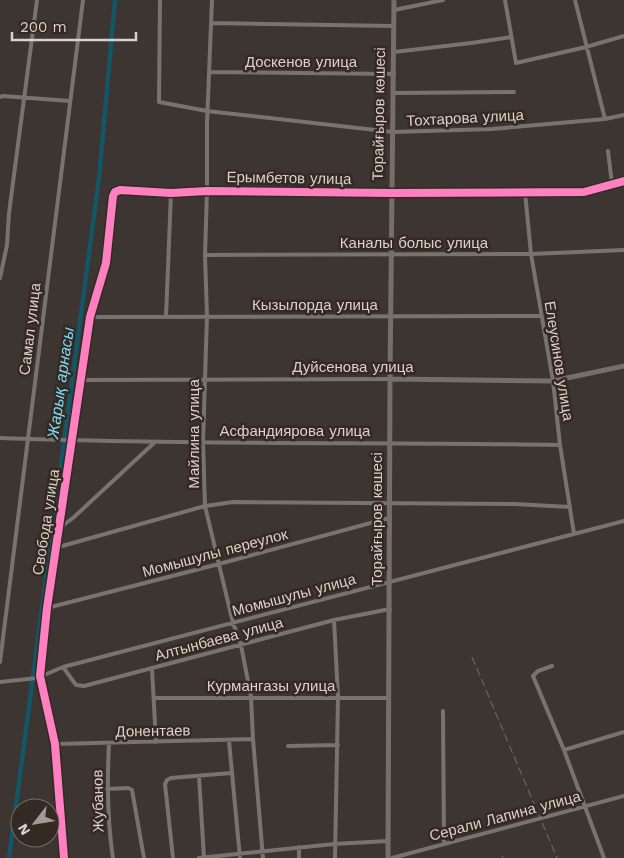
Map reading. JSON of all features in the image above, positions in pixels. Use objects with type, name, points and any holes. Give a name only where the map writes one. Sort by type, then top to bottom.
[{"type":"street","points":[[0,278],[7,245],[9,213],[36,0]]},
{"type":"street","name":"Самал улица","points":[[0,662],[83,0]]},
{"type":"street","name":"Тохтарова улица","points":[[160,0],[159,102],[207,111],[393,132],[492,129],[605,119],[624,115]]},
{"type":"street","name":"Майлина улица","points":[[212,0],[207,111],[205,255],[207,316],[204,379],[205,506],[233,623],[241,645],[251,697],[264,858]]},
{"type":"street","name":"Торайғыров көшесі","points":[[388,858],[394,0]]},
{"type":"street","points":[[394,10],[443,0]]},
{"type":"street","points":[[505,0],[516,63],[586,48],[624,36]]},
{"type":"street","points":[[575,0],[605,119]]},
{"type":"street","points":[[211,23],[394,26]]},
{"type":"street","points":[[394,52],[471,44],[512,37]]},
{"type":"street","name":"Доскенов улица","points":[[209,72],[394,74]]},
{"type":"street","points":[[393,93],[514,92]]},
{"type":"street","points":[[0,97],[70,101]]},
{"type":"street","points":[[608,151],[612,184]]},
{"type":"street","name":"Ерымбетов улица","points":[[115,192],[120,190],[171,193],[207,191],[392,193],[584,192],[624,181]]},
{"type":"street","name":"Свобода улица","points":[[64,858],[55,744],[39,677],[55,548],[73,440],[90,317],[106,263],[115,192]]},
{"type":"street","name":"Елеусинов улица","points":[[525,192],[532,254],[574,534]]},
{"type":"street","points":[[166,317],[171,193]]},
{"type":"street","name":"Каналы болыс улица","points":[[205,255],[532,254],[624,250]]},
{"type":"street","name":"Кызылорда улица","points":[[90,317],[541,316]]},
{"type":"street","name":"Дуйсенова улица","points":[[81,380],[390,379],[552,381],[624,366]]},
{"type":"street","name":"Асфандиярова улица","points":[[0,438],[155,442],[560,445]]},
{"type":"street","name":"Свобода улица","points":[[58,529],[73,518],[155,442]]},
{"type":"street","points":[[55,548],[205,506],[233,502],[514,504],[570,507]]},
{"type":"street","name":"Момышулы переулок","points":[[47,608],[389,518]]},
{"type":"street","name":"Момышулы улица","points":[[0,682],[39,677],[63,667],[624,522]]},
{"type":"street","name":"Алтынбаева улица","points":[[63,667],[76,685],[84,686],[334,620],[390,609]]},
{"type":"street","points":[[334,620],[338,697],[335,858]]},
{"type":"street","points":[[552,666],[538,671],[533,676],[564,750],[604,858]]},
{"type":"street","points":[[152,669],[156,742]]},
{"type":"street","name":"Курмангазы улица","points":[[154,698],[389,698]]},
{"type":"street","points":[[443,711],[444,844]]},
{"type":"street","points":[[564,750],[624,732]]},
{"type":"street","name":"Донентаев","points":[[55,744],[253,740]]},
{"type":"street","points":[[229,741],[240,855]]},
{"type":"street","name":"Жубанов","points":[[109,743],[107,789],[108,827],[112,858]]},
{"type":"street","points":[[288,746],[338,745]]},
{"type":"street","points":[[173,858],[167,780],[171,778],[231,773]]},
{"type":"street","points":[[199,776],[204,858]]},
{"type":"street","points":[[107,789],[128,788],[132,790],[144,858]]},
{"type":"street","name":"Серали Лапина улица","points":[[392,858],[624,796]]},
{"type":"street","points":[[199,858],[240,855],[298,847],[388,841]]},
{"type":"street","points":[[298,847],[299,858]]},
{"type":"waterway","name":"Жарық арнасы","points":[[9,858],[99,178],[115,0]]},
{"type":"railway","points":[[472,657],[557,858]]},
{"type":"cycle path","points":[[64,858],[55,744],[40,676],[47,608],[90,317],[106,263],[115,192],[120,190],[171,193],[207,191],[392,193],[584,192],[624,181]]}]
